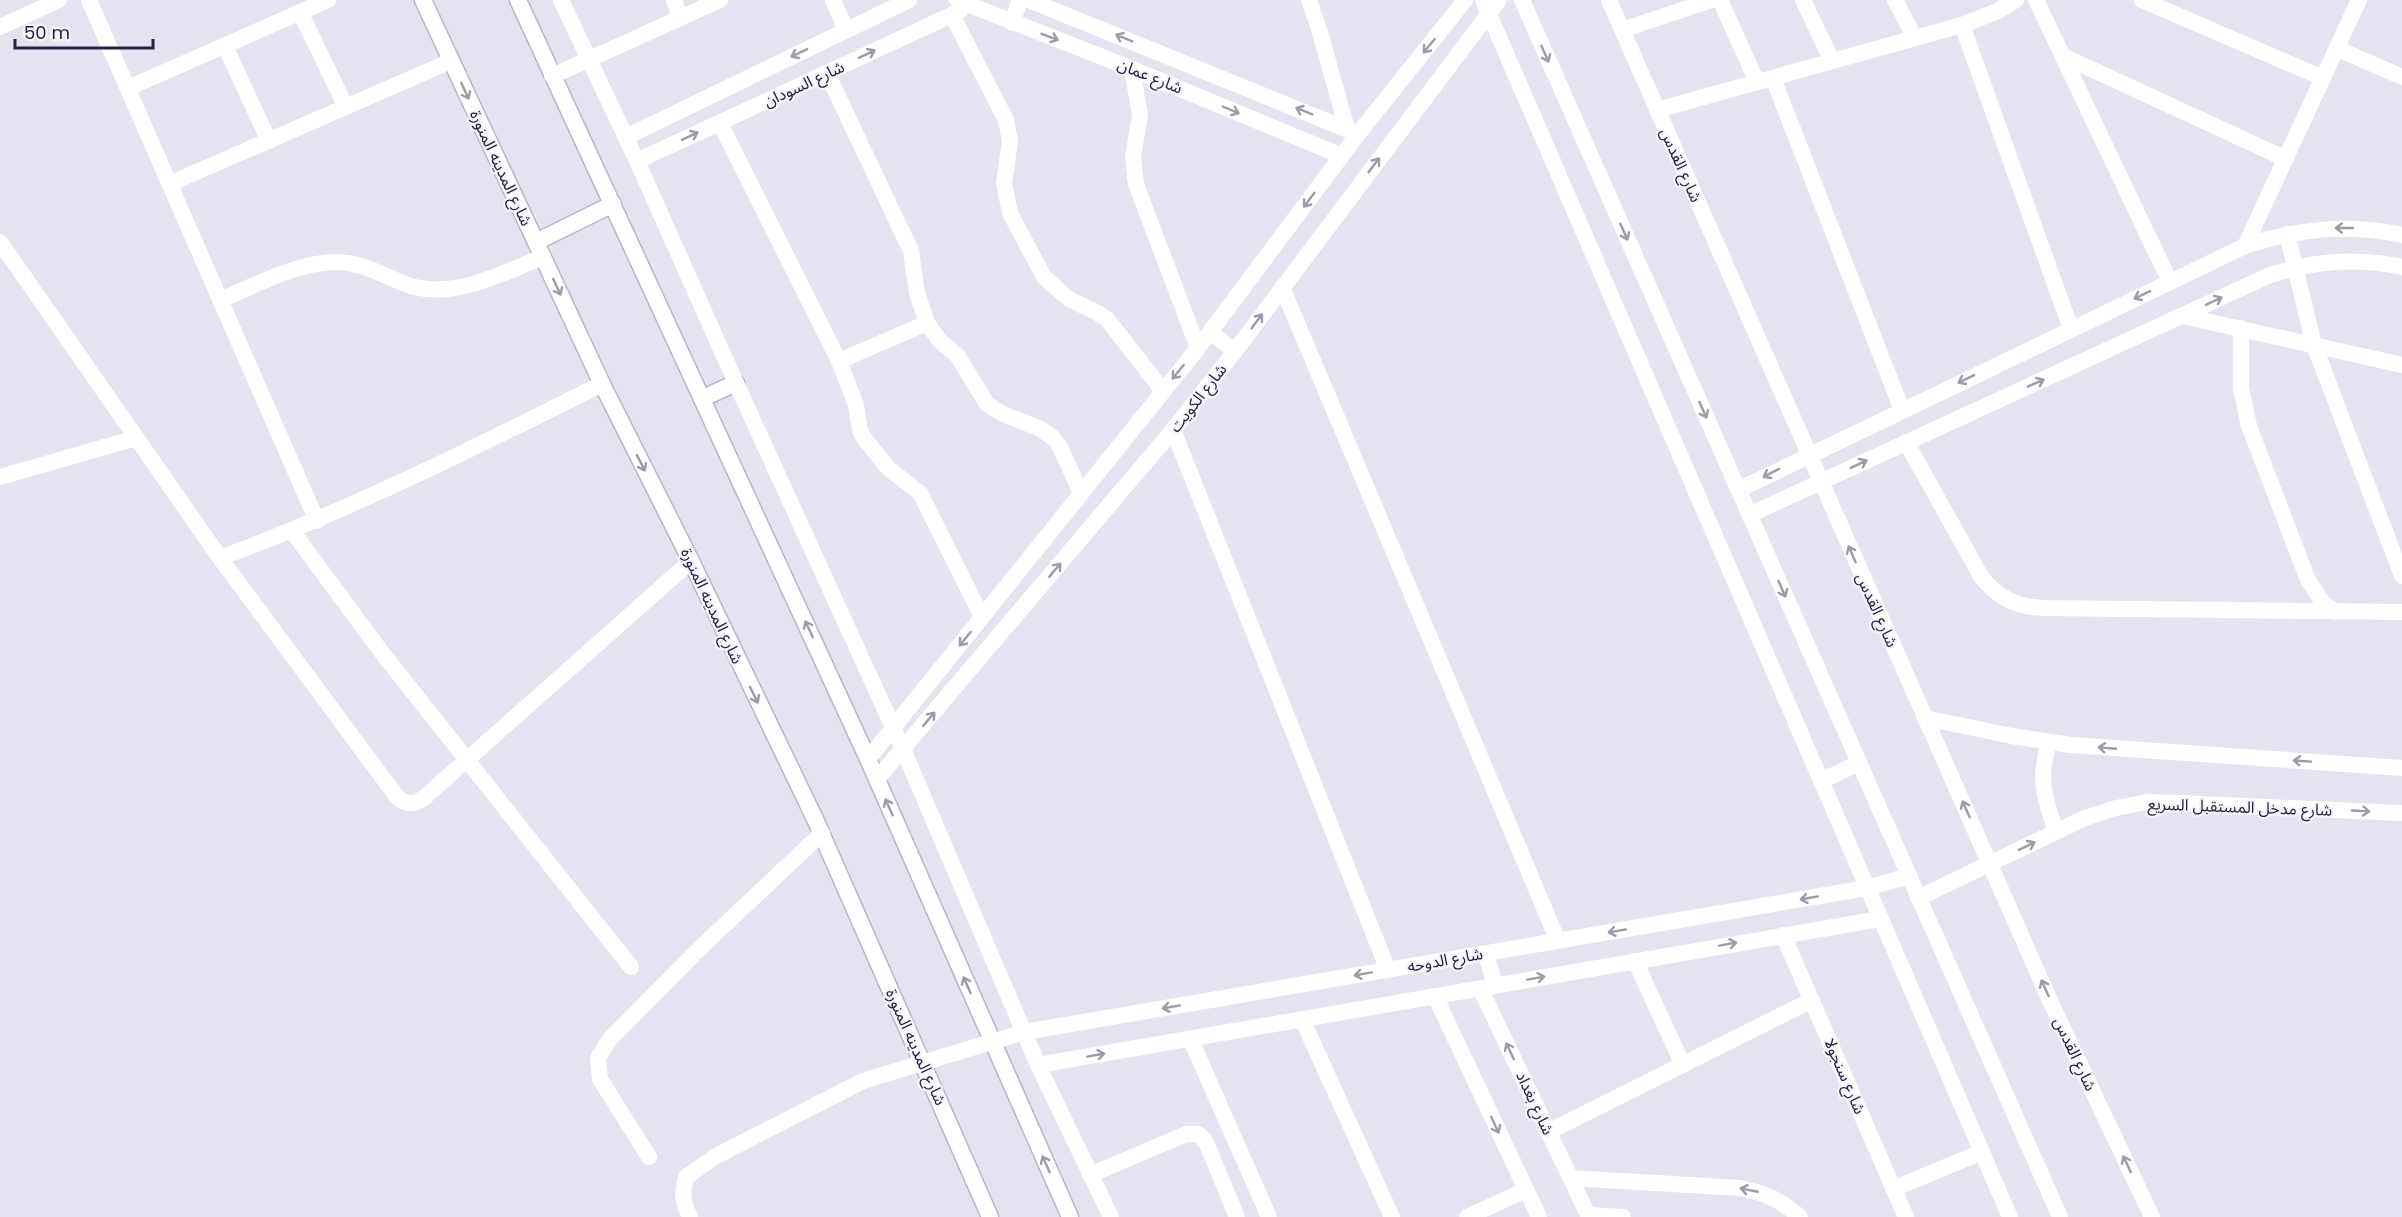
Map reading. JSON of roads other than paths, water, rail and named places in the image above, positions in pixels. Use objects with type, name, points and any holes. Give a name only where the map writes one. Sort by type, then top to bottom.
[{"type":"street","points":[[0,27],[59,0]]},
{"type":"street","points":[[89,0],[317,521]]},
{"type":"street","points":[[128,88],[328,0]]},
{"type":"street","name":"شارع المدينه المنورة","points":[[423,0],[602,384],[691,561],[822,833],[990,1217]]},
{"type":"street","points":[[518,0],[868,759],[1070,1217]]},
{"type":"street","points":[[561,0],[637,161],[903,749],[1038,1065],[1111,1217]]},
{"type":"street","points":[[674,0],[680,18]]},
{"type":"street","points":[[552,76],[720,0]]},
{"type":"street","points":[[833,0],[846,30]]},
{"type":"street","name":"شارع السودان","points":[[626,137],[909,0]]},
{"type":"street","points":[[1012,23],[1020,0]]},
{"type":"street","name":"شارع عمان","points":[[1029,0],[1353,131]]},
{"type":"street","points":[[1309,0],[1353,131]]},
{"type":"street","name":"شارع الكويت","points":[[868,759],[1198,348],[1342,156],[1353,131],[1465,0]]},
{"type":"street","points":[[1522,0],[1917,898],[2060,1217]]},
{"type":"street","name":"شارع القدس","points":[[1609,0],[2051,1003],[2152,1217]]},
{"type":"street","points":[[1622,30],[1712,0]]},
{"type":"street","points":[[1720,0],[1765,80],[1902,410]]},
{"type":"street","points":[[1803,0],[1832,61]]},
{"type":"street","points":[[1895,0],[1915,38]]},
{"type":"street","points":[[1657,110],[1962,25],[1996,6],[2016,0]]},
{"type":"street","points":[[2036,0],[2169,282]]},
{"type":"street","points":[[2142,0],[2323,78]]},
{"type":"street","points":[[2245,246],[2359,0]]},
{"type":"street","points":[[1490,4],[1821,781],[2010,1217]]},
{"type":"street","name":"شارع الكويت","points":[[877,779],[1173,430],[1235,351],[1490,4]]},
{"type":"street","points":[[959,7],[1006,120],[1010,141],[1004,183],[1005,199],[1010,213],[1044,277],[1069,299],[1107,319],[1163,391]]},
{"type":"street","name":"شارع السودان","points":[[637,161],[827,73],[959,7]]},
{"type":"street","name":"شارع عمان","points":[[959,7],[1012,23],[1132,69],[1342,156]]},
{"type":"street","points":[[300,12],[346,107]]},
{"type":"street","points":[[1962,25],[2071,329]]},
{"type":"street","points":[[225,46],[269,141]]},
{"type":"street","points":[[2338,49],[2402,77]]},
{"type":"street","points":[[2062,56],[2286,159]]},
{"type":"street","points":[[169,184],[451,61]]},
{"type":"street","points":[[1132,69],[1140,116],[1133,157],[1136,184],[1198,348]]},
{"type":"street","points":[[827,73],[910,251],[917,294],[927,323],[940,341],[957,356],[987,404],[1003,414],[1041,429],[1053,438],[1059,445],[1081,493]]},
{"type":"street","points":[[720,123],[839,361],[856,405],[860,430],[864,438],[888,468],[920,493],[982,617]]},
{"type":"street","points":[[220,300],[309,265],[335,262],[361,266],[429,290],[449,290],[469,286],[539,250],[613,204]]},
{"type":"street","points":[[1738,490],[2245,246],[2318,228],[2349,227],[2380,230],[2402,236]]},
{"type":"street","points":[[2287,234],[2314,345],[2402,576]]},
{"type":"street","points":[[0,242],[220,558],[389,787],[403,802],[418,802],[691,561]]},
{"type":"street","points":[[1749,515],[2270,274],[2294,267],[2336,261],[2357,260],[2402,267]]},
{"type":"street","points":[[1282,287],[1558,941]]},
{"type":"street","points":[[2183,316],[2402,365]]},
{"type":"street","points":[[839,361],[927,323]]},
{"type":"street","points":[[2241,328],[2241,388],[2243,407],[2249,426],[2308,580],[2323,603],[2336,612]]},
{"type":"street","points":[[1210,332],[1235,351]]},
{"type":"street","points":[[703,398],[736,383]]},
{"type":"street","points":[[220,558],[317,521],[421,474],[602,384]]},
{"type":"street","points":[[1173,430],[1388,970]]},
{"type":"street","points":[[0,477],[136,438]]},
{"type":"street","points":[[1906,442],[1983,578],[1994,592],[2009,602],[2043,608],[2402,612]]},
{"type":"street","points":[[292,531],[383,654],[631,967]]},
{"type":"street","points":[[1925,718],[2049,742],[2112,749],[2402,768]]},
{"type":"street","points":[[2049,742],[2044,758],[2042,784],[2056,832]]},
{"type":"street","points":[[1821,781],[1859,763]]},
{"type":"street","name":"شارع مدخل المستقبل السريع","points":[[1917,898],[2085,818],[2116,808],[2147,802],[2402,813]]},
{"type":"street","points":[[649,1157],[600,1078],[598,1058],[609,1040],[697,951],[822,833]]},
{"type":"street","name":"شارع الدوحه","points":[[690,1217],[683,1203],[682,1190],[686,1176],[716,1156],[863,1081],[1024,1032],[1867,888],[1909,876]]},
{"type":"street","name":"شارع الدوحه","points":[[1038,1065],[1880,918]]},
{"type":"street","name":"شارع سنجولا","points":[[1783,935],[1906,1217]]},
{"type":"street","name":"شارع بغداد","points":[[1486,954],[1488,987],[1548,1132],[1589,1216]]},
{"type":"street","points":[[1635,961],[1683,1065]]},
{"type":"street","points":[[1435,996],[1539,1217]]},
{"type":"street","points":[[1548,1132],[1812,1000]]},
{"type":"street","points":[[1302,1019],[1392,1217]]},
{"type":"street","points":[[1190,1038],[1269,1217]]},
{"type":"street","points":[[1090,1175],[1186,1134],[1198,1134],[1206,1142],[1237,1217]]},
{"type":"street","points":[[1893,1189],[1982,1152]]},
{"type":"street","points":[[1571,1178],[1740,1188],[1763,1192],[1784,1203],[1800,1217]]},
{"type":"street","points":[[1467,1217],[1526,1190]]},
{"type":"street","points":[[1589,1216],[1623,1217]]}]
